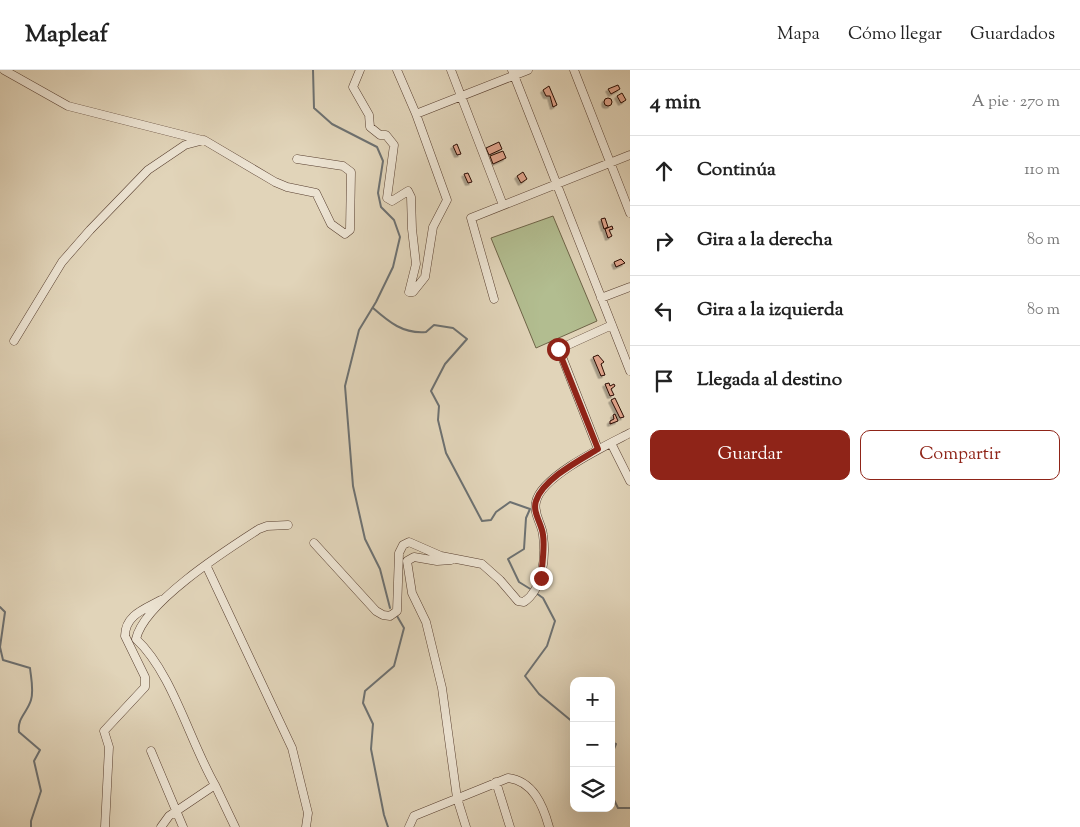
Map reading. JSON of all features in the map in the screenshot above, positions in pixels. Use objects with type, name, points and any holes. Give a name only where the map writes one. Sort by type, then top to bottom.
[{"type":"street","points":[[4,70],[68,106],[204,140],[275,182],[287,187],[316,193],[331,224],[345,234],[350,230],[351,172],[343,166],[296,159]]},
{"type":"street","points":[[360,70],[353,87],[368,115],[370,127],[380,135],[386,135],[394,145],[387,198],[392,201],[408,191],[411,198],[416,264],[409,292],[414,292],[424,277],[433,227],[447,200],[416,114],[397,70]]},
{"type":"street","points":[[451,70],[503,205]]},
{"type":"street","points":[[416,114],[461,97],[513,73],[528,70]]},
{"type":"street","points":[[574,70],[630,213]]},
{"type":"street","points":[[513,73],[630,371]]},
{"type":"street","points":[[14,341],[62,262],[90,230],[148,170],[185,145],[204,140]]},
{"type":"street","points":[[494,300],[472,218],[630,155]]},
{"type":"street","points":[[601,298],[630,287]]},
{"type":"street","points":[[598,449],[558,349],[612,324]]},
{"type":"street","points":[[314,543],[376,611],[383,615],[393,613],[399,553],[403,545],[409,542],[441,556],[482,564],[500,580],[518,601],[524,602],[537,588],[541,578],[543,535],[536,512],[536,501],[545,487],[562,471],[598,449],[630,434]]},
{"type":"street","points":[[611,443],[630,481]]},
{"type":"street","points":[[105,827],[109,747],[104,731],[145,687],[145,677],[125,636],[129,619],[169,595],[206,566],[260,529],[267,526],[288,525]]},
{"type":"street","points":[[460,559],[437,561],[414,557],[407,561],[412,593],[426,622],[442,688],[457,798],[466,827]]},
{"type":"street","points":[[206,566],[292,748],[308,813],[306,827]]},
{"type":"street","points":[[169,595],[139,628],[136,639],[144,646],[165,680],[235,827]]},
{"type":"street","points":[[152,751],[183,827]]},
{"type":"street","points":[[411,825],[414,816],[508,778],[516,779],[531,789],[543,807],[548,827]]},
{"type":"street","points":[[496,782],[510,827]]},
{"type":"street","points":[[161,827],[169,816],[215,785]]},
{"type":"green space","points":[[553,216],[597,321],[536,348],[491,238]]},
{"type":"building","points":[[618,85],[620,89],[611,94],[608,89]]},
{"type":"building","points":[[549,86],[557,105],[553,107],[550,96],[546,96],[543,90]]},
{"type":"building","points":[[622,93],[626,100],[621,103],[617,96]]},
{"type":"building","points":[[608,98],[612,102],[608,106],[604,102]]},
{"type":"building","points":[[499,142],[502,149],[489,155],[486,148]]},
{"type":"building","points":[[457,144],[461,154],[457,155],[453,146]]},
{"type":"building","points":[[503,151],[506,158],[493,164],[490,156]]},
{"type":"building","points":[[523,172],[527,179],[521,183],[517,176]]},
{"type":"building","points":[[468,173],[472,182],[468,183],[464,174]]},
{"type":"building","points":[[605,218],[608,227],[604,229],[601,219]]},
{"type":"building","points":[[612,226],[613,229],[609,230],[612,236],[608,238],[605,229]]},
{"type":"building","points":[[621,259],[625,263],[616,267],[614,262]]},
{"type":"building","points":[[598,355],[604,362],[601,364],[605,375],[601,376],[593,357]]},
{"type":"building","points":[[609,383],[610,386],[614,384],[615,386],[611,389],[614,395],[610,396],[605,384]]},
{"type":"building","points":[[615,398],[624,417],[620,418],[611,400]]},
{"type":"building","points":[[615,414],[618,421],[610,424],[610,421],[614,419],[613,415]]},
{"type":"waterway","points":[[313,70],[314,108],[332,124],[377,147],[383,161],[378,193],[381,207],[394,220],[400,237],[393,267],[376,302],[359,330],[345,386],[353,486],[365,539],[380,569],[390,608]]},
{"type":"waterway","points":[[373,308],[403,329],[426,332],[434,325],[453,328],[467,339],[445,364],[431,391],[439,406],[438,420],[446,453],[482,521],[491,520],[496,512],[510,502],[530,509],[526,518],[524,549],[508,559],[519,582],[532,590]]},
{"type":"waterway","points":[[536,593],[543,598],[555,621],[547,646],[525,676],[539,694],[573,722]]},
{"type":"waterway","points":[[0,607],[5,612],[0,647],[3,660],[30,668],[32,696],[19,723],[19,732],[40,750],[34,761],[41,791],[31,821],[31,827]]},
{"type":"waterway","points":[[388,827],[371,749],[373,724],[363,703],[365,691],[394,666],[404,628],[397,616]]},
{"type":"waterway","points":[[615,802],[618,808],[630,808]]},
{"type":"route","points":[[541,578],[543,535],[536,512],[536,501],[545,487],[562,471],[598,449],[558,349]]}]
